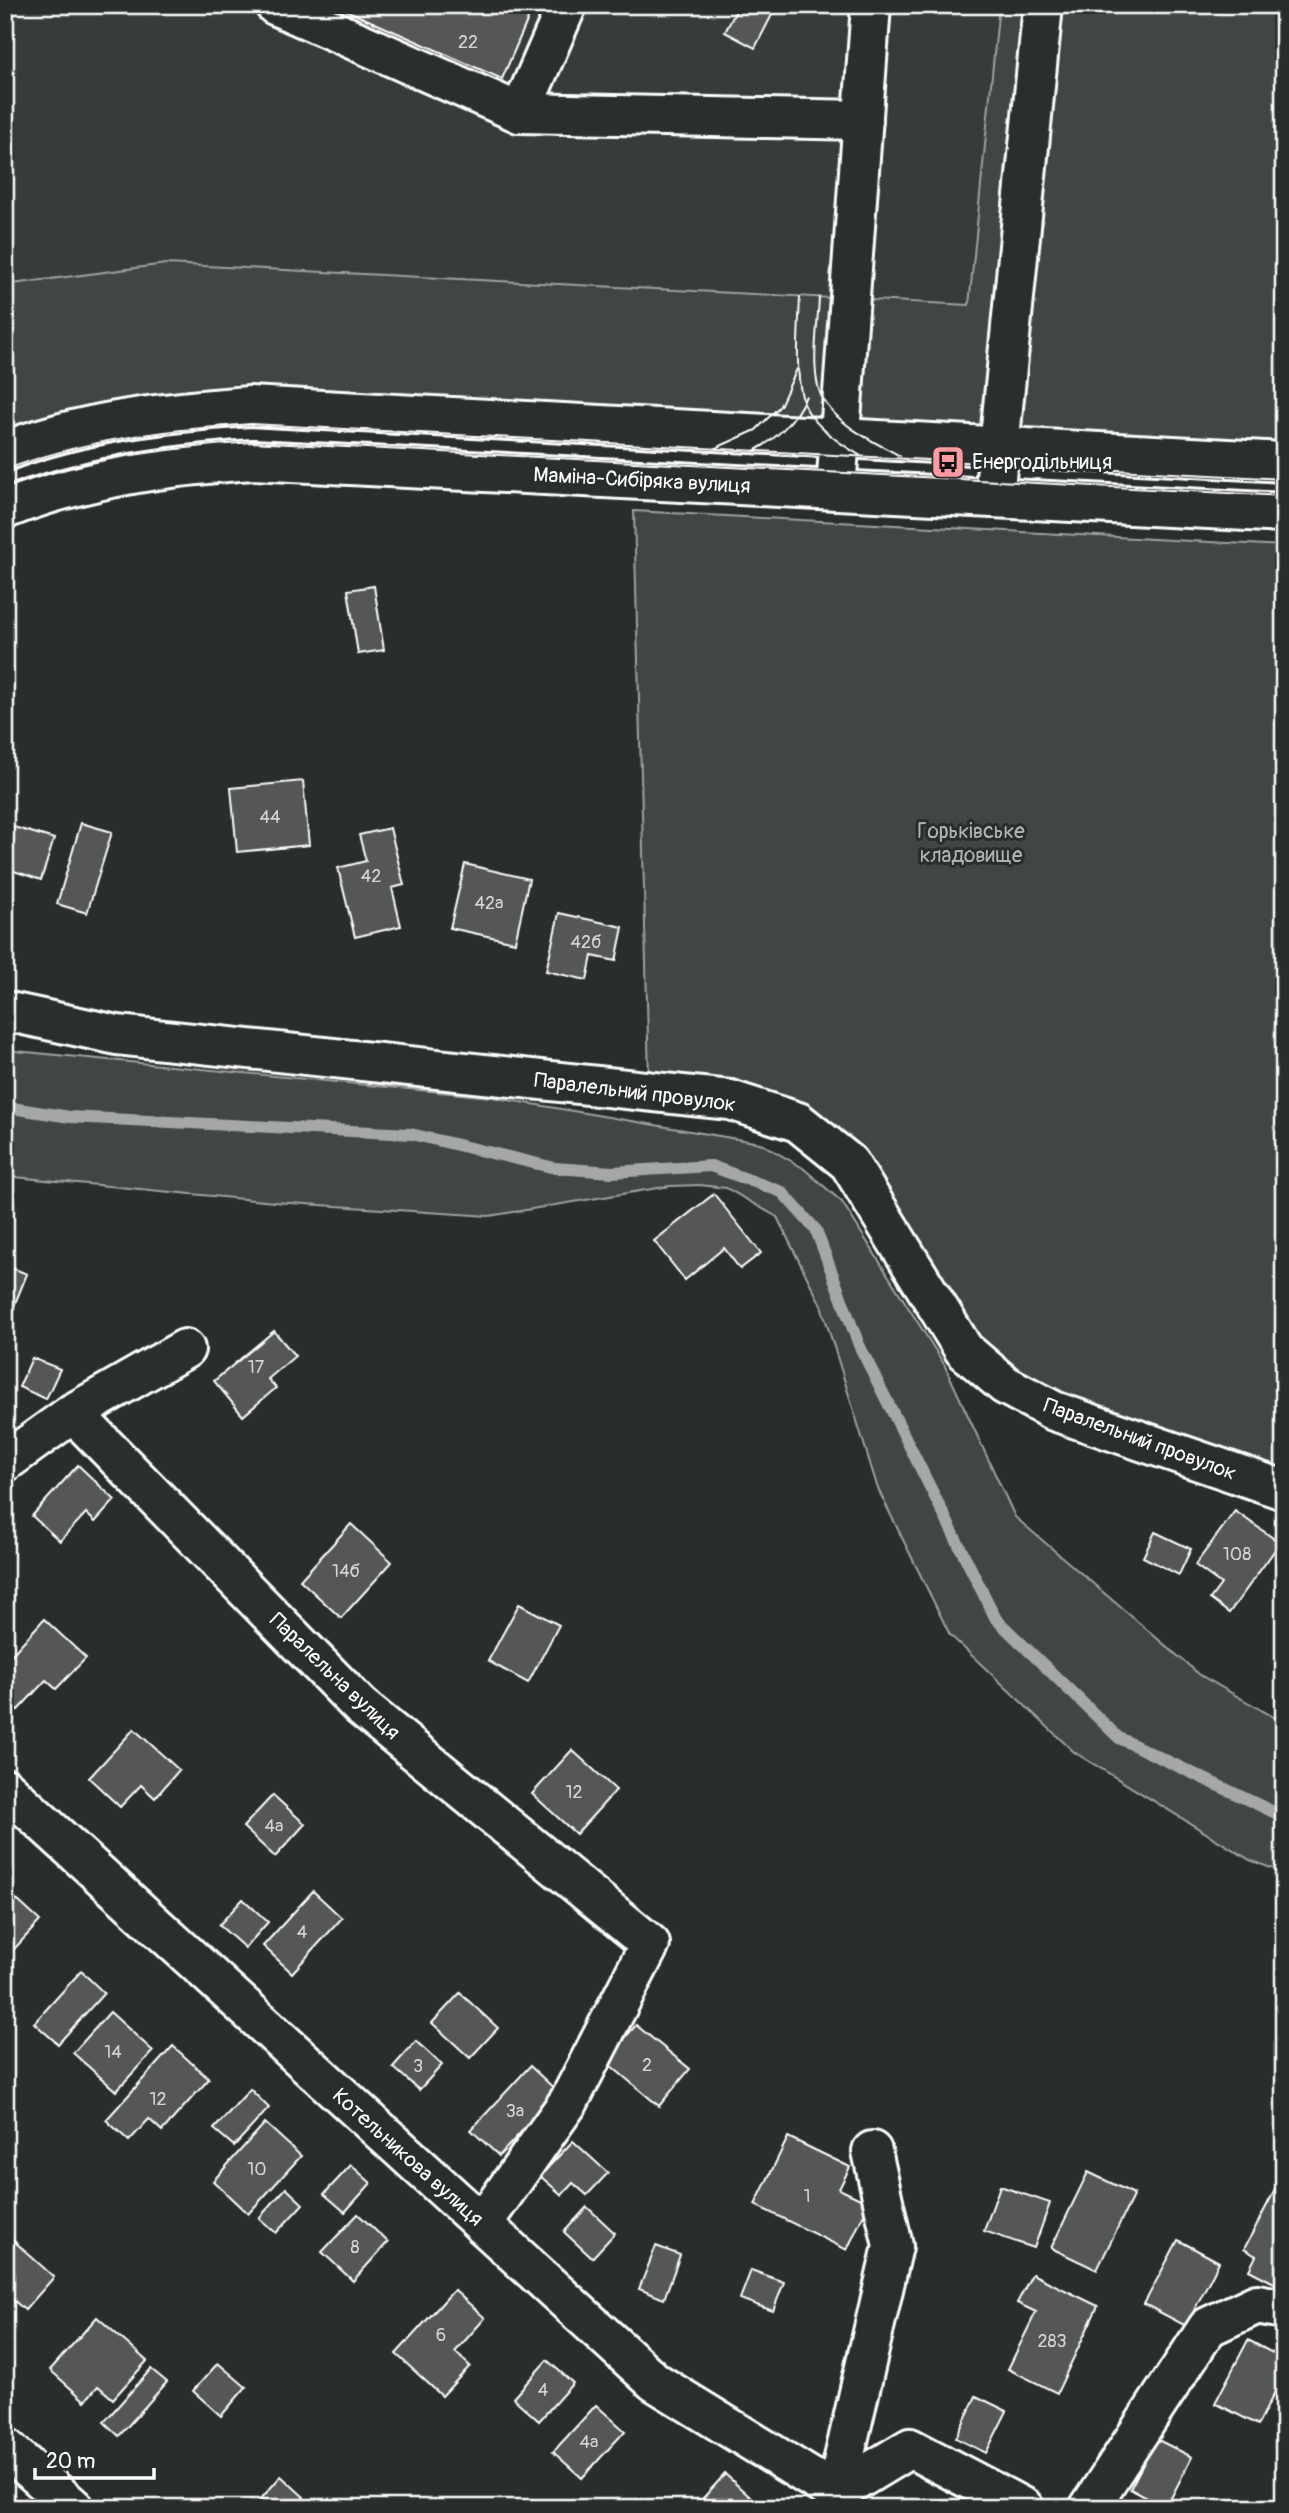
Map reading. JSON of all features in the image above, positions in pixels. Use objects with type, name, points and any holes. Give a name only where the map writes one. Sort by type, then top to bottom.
[{"type":"street","points":[[275,5],[520,113],[863,120]]},
{"type":"street","points":[[520,113],[567,5]]},
{"type":"street","points":[[836,490],[871,5]]},
{"type":"street","points":[[994,498],[1043,5]]},
{"type":"street","points":[[5,451],[92,426],[172,411],[249,406],[1284,462]]},
{"type":"street","name":"Маміна-Сибіряка вулиця","points":[[5,509],[104,478],[178,465],[253,460],[1284,513]]},
{"type":"street","name":"Паралельний провулок","points":[[5,1011],[117,1035],[730,1100],[798,1122],[849,1163],[964,1350],[1005,1385],[1054,1411],[1284,1490]]},
{"type":"street","points":[[5,1462],[73,1413],[186,1349]]},
{"type":"street","name":"Паралельна вулиця","points":[[73,1413],[360,1706],[650,1944],[569,2101],[482,2224]]},
{"type":"street","name":"Котельникова вулиця","points":[[5,1788],[655,2382],[839,2501]]},
{"type":"street","points":[[839,2501],[893,2246],[872,2151]]},
{"type":"street","points":[[1094,2506],[1208,2327],[1257,2304],[1284,2309]]},
{"type":"street","points":[[5,2447],[74,2508]]},
{"type":"street","points":[[839,2501],[909,2448],[1024,2508]]},
{"type":"shaded area","points":[[5,5],[999,5],[969,305],[166,264],[5,285]]},
{"type":"green space","points":[[999,5],[1284,5],[1284,446],[249,391],[5,435],[5,285],[166,264],[969,305]]},
{"type":"green space","name":"Горьківське кладовище","points":[[634,511],[1284,546],[1284,1474],[1060,1397],[1013,1373],[975,1340],[860,1153],[649,1077]]},
{"type":"green space","points":[[5,1050],[491,1097],[760,1143],[803,1168],[842,1202],[944,1364],[1015,1517],[1200,1675],[1284,1723],[1284,1873],[1250,1860],[1074,1752],[950,1635],[878,1489],[821,1305],[777,1217],[726,1188],[700,1185],[670,1186],[489,1216],[274,1202],[5,1176]]},
{"type":"building","points":[[334,5],[534,5],[502,79]]},
{"type":"building","points":[[739,5],[777,5],[755,48],[725,32]]},
{"type":"building","points":[[374,586],[384,650],[358,654],[348,590]]},
{"type":"building","points":[[303,781],[309,845],[237,852],[231,788]]},
{"type":"building","points":[[81,823],[112,832],[87,913],[57,904]]},
{"type":"building","points":[[7,825],[54,839],[41,880],[5,868]]},
{"type":"building","points":[[390,828],[404,885],[392,888],[401,926],[355,937],[338,868],[366,861],[359,835]]},
{"type":"building","points":[[465,864],[529,879],[515,942],[450,928]]},
{"type":"building","points":[[559,913],[623,927],[616,961],[592,956],[587,980],[546,971]]},
{"type":"building","points":[[714,1194],[761,1253],[740,1269],[724,1248],[685,1280],[654,1241]]},
{"type":"building","points":[[5,1265],[27,1274],[14,1306],[5,1302]]},
{"type":"building","points":[[274,1331],[295,1356],[268,1379],[276,1388],[243,1416],[214,1381]]},
{"type":"building","points":[[32,1358],[60,1369],[46,1399],[19,1387]]},
{"type":"building","points":[[78,1465],[115,1500],[95,1522],[86,1513],[60,1541],[32,1516]]},
{"type":"building","points":[[1235,1511],[1280,1543],[1229,1613],[1210,1599],[1221,1584],[1195,1565]]},
{"type":"building","points":[[351,1524],[392,1562],[341,1618],[300,1580]]},
{"type":"building","points":[[1155,1532],[1191,1549],[1179,1575],[1143,1557]]},
{"type":"building","points":[[519,1604],[559,1625],[528,1683],[488,1661]]},
{"type":"building","points":[[44,1619],[86,1658],[56,1689],[46,1680],[18,1710],[5,1699],[5,1662]]},
{"type":"building","points":[[134,1729],[179,1770],[155,1798],[141,1785],[120,1807],[89,1778]]},
{"type":"building","points":[[572,1750],[616,1790],[576,1834],[532,1794]]},
{"type":"building","points":[[273,1795],[305,1824],[275,1857],[243,1827]]},
{"type":"building","points":[[5,1889],[40,1921],[5,1959]]},
{"type":"building","points":[[313,1891],[342,1918],[292,1973],[263,1946]]},
{"type":"building","points":[[243,1899],[268,1922],[245,1948],[219,1925]]},
{"type":"building","points":[[81,1971],[104,1993],[58,2044],[34,2023]]},
{"type":"building","points":[[460,1993],[498,2028],[470,2058],[432,2023]]},
{"type":"building","points":[[110,2012],[153,2051],[116,2091],[73,2053]]},
{"type":"building","points":[[636,2025],[690,2069],[659,2106],[605,2061]]},
{"type":"building","points":[[416,2041],[442,2065],[419,2090],[393,2067]]},
{"type":"building","points":[[173,2046],[209,2079],[162,2131],[149,2119],[129,2141],[106,2120]]},
{"type":"building","points":[[530,2066],[558,2092],[499,2156],[471,2130]]},
{"type":"building","points":[[250,2089],[269,2108],[234,2146],[214,2129]]},
{"type":"building","points":[[265,2123],[301,2156],[248,2214],[213,2181]]},
{"type":"building","points":[[788,2137],[850,2167],[839,2189],[869,2203],[847,2250],[755,2205]]},
{"type":"building","points":[[573,2141],[608,2173],[587,2195],[573,2183],[562,2195],[540,2176]]},
{"type":"building","points":[[351,2165],[371,2183],[345,2212],[324,2194]]},
{"type":"building","points":[[1088,2172],[1134,2194],[1097,2270],[1051,2248]]},
{"type":"building","points":[[1000,2186],[1050,2203],[1034,2248],[984,2231]]},
{"type":"building","points":[[1277,2186],[1284,2190],[1284,2279],[1280,2286],[1249,2270],[1256,2256],[1244,2249]]},
{"type":"building","points":[[286,2188],[303,2204],[276,2233],[259,2218]]},
{"type":"building","points":[[587,2207],[615,2233],[592,2258],[564,2232]]},
{"type":"building","points":[[358,2214],[388,2242],[353,2281],[322,2252]]},
{"type":"building","points":[[5,2233],[54,2277],[25,2310],[12,2299],[5,2306]]},
{"type":"building","points":[[1178,2240],[1219,2262],[1186,2326],[1144,2304]]},
{"type":"building","points":[[656,2246],[680,2255],[664,2299],[639,2289]]},
{"type":"building","points":[[751,2270],[784,2282],[773,2311],[740,2299]]},
{"type":"building","points":[[1032,2274],[1098,2306],[1057,2393],[1008,2369],[1036,2312],[1017,2303]]},
{"type":"building","points":[[454,2290],[485,2318],[455,2352],[470,2366],[442,2396],[396,2354]]},
{"type":"building","points":[[97,2317],[147,2361],[113,2399],[98,2386],[85,2401],[50,2370]]},
{"type":"building","points":[[1248,2340],[1284,2359],[1284,2391],[1277,2388],[1258,2425],[1215,2403]]},
{"type":"building","points":[[547,2360],[573,2383],[539,2421],[513,2398]]},
{"type":"building","points":[[218,2363],[246,2387],[221,2416],[193,2391]]},
{"type":"building","points":[[151,2369],[167,2382],[119,2436],[104,2422]]},
{"type":"building","points":[[976,2396],[1007,2411],[986,2453],[956,2438]]},
{"type":"building","points":[[596,2405],[625,2431],[582,2478],[553,2452]]},
{"type":"building","points":[[1156,2439],[1192,2457],[1166,2508],[1130,2489]]},
{"type":"building","points":[[725,2474],[761,2507],[694,2508]]},
{"type":"building","points":[[281,2476],[304,2497],[295,2508],[253,2508]]},
{"type":"waterway","points":[[5,1107],[70,1117],[411,1134],[555,1168],[612,1172],[711,1166],[782,1192],[816,1230],[859,1345],[996,1619],[1119,1738],[1284,1817]]},
{"type":"tram line","points":[[800,297],[798,371],[807,410],[824,430],[861,456]]},
{"type":"tram line","points":[[819,298],[815,364],[823,399],[838,418],[868,439],[900,456]]},
{"type":"tram line","points":[[716,448],[756,430],[780,406],[797,369]]},
{"type":"tram line","points":[[754,451],[785,428],[806,396]]},
{"type":"tram line","points":[[5,470],[95,443],[188,429],[251,424],[1284,479]]},
{"type":"tram line","points":[[5,489],[65,469],[127,456],[252,442],[1284,496]]},
{"type":"place","name":"Енергодільниця","points":[[948,462]]}]
